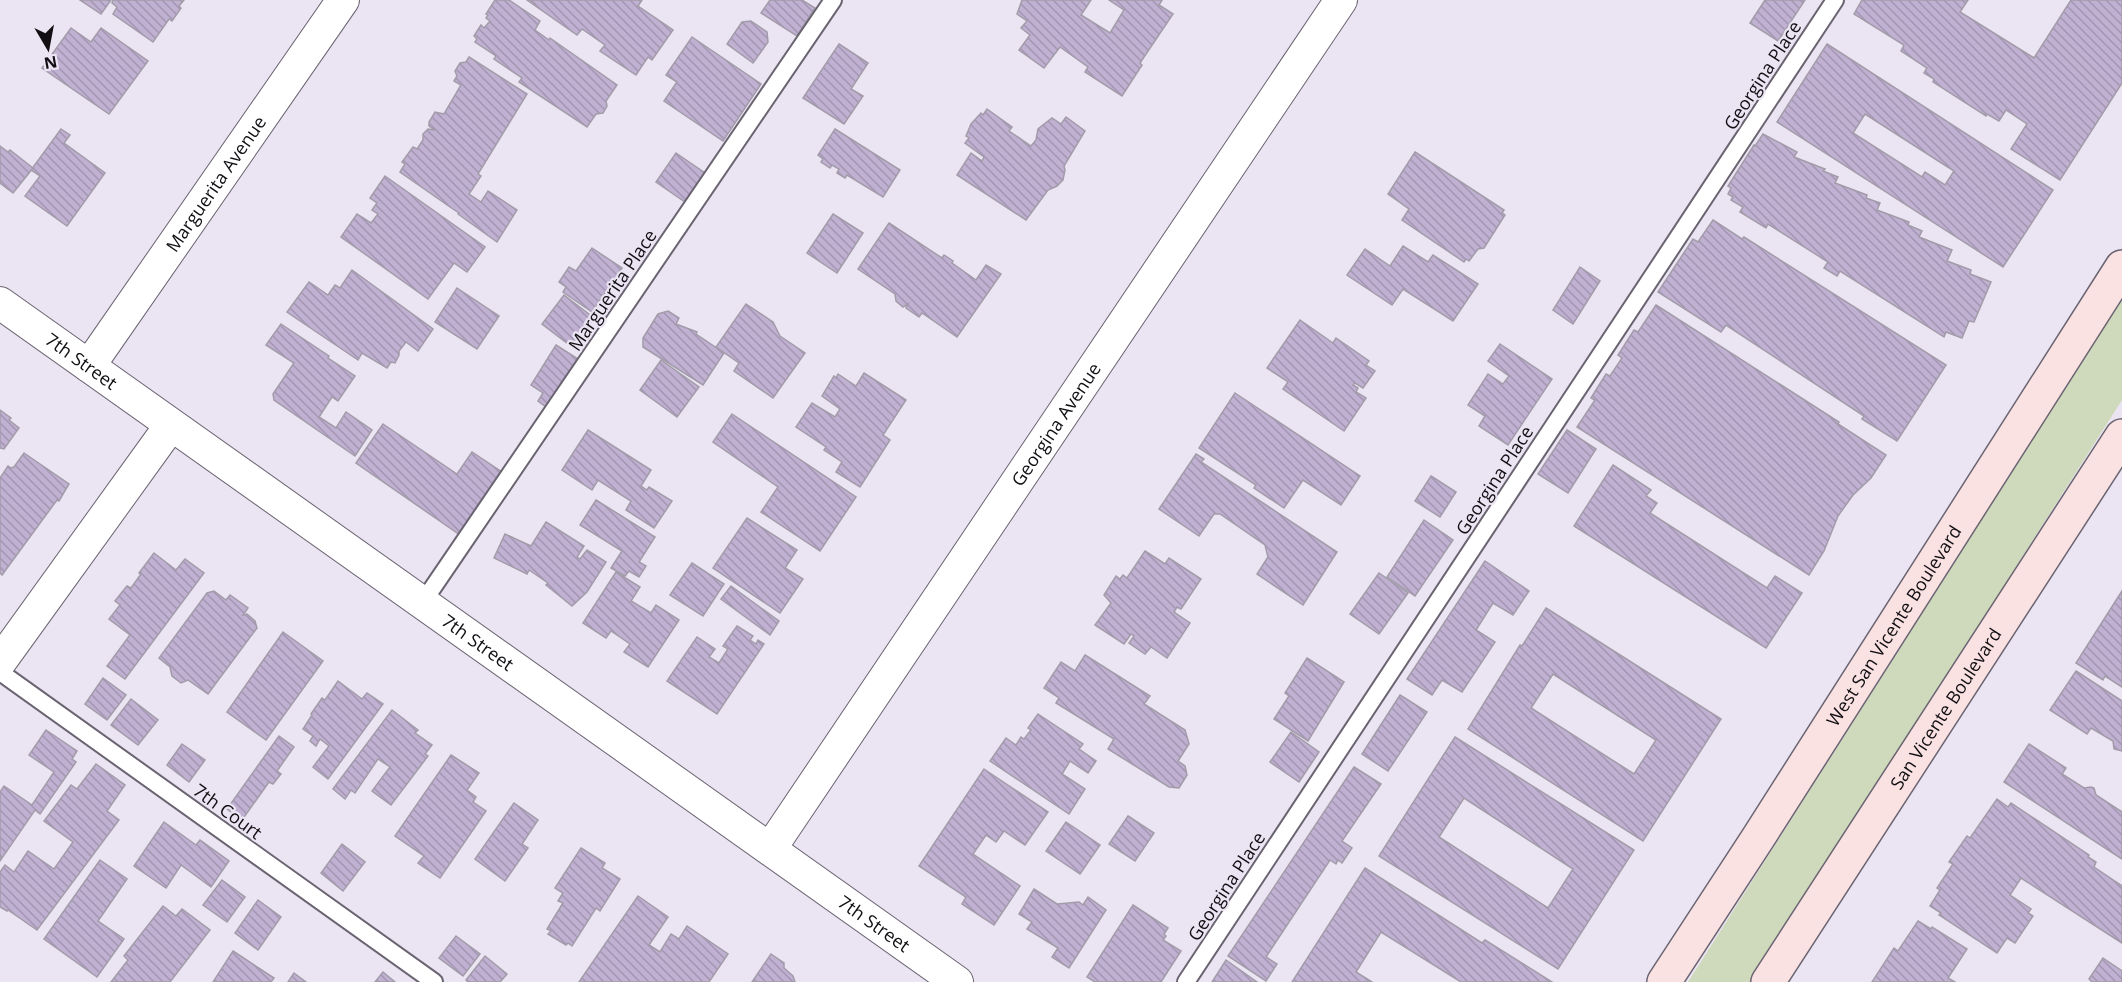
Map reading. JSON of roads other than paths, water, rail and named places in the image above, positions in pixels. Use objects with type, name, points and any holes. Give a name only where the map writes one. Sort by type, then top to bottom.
[{"type":"main road","name":"West San Vicente Boulevard","points":[[1664,982],[1765,828],[2122,267]]},
{"type":"main road","name":"San Vicente Boulevard","points":[[1768,982],[2122,436]]},
{"type":"street","name":"Marguerita Avenue","points":[[89,366],[342,0]]},
{"type":"street","name":"Georgina Avenue","points":[[770,849],[1341,0]]},
{"type":"street","name":"7th Street","points":[[0,303],[957,982]]},
{"type":"street","points":[[0,662],[171,425]]},
{"type":"lane","name":"Marguerita Place","points":[[423,602],[833,0]]},
{"type":"lane","name":"Georgina Place","points":[[1186,982],[1834,0]]},
{"type":"lane","name":"7th Court","points":[[0,672],[434,982]]}]
